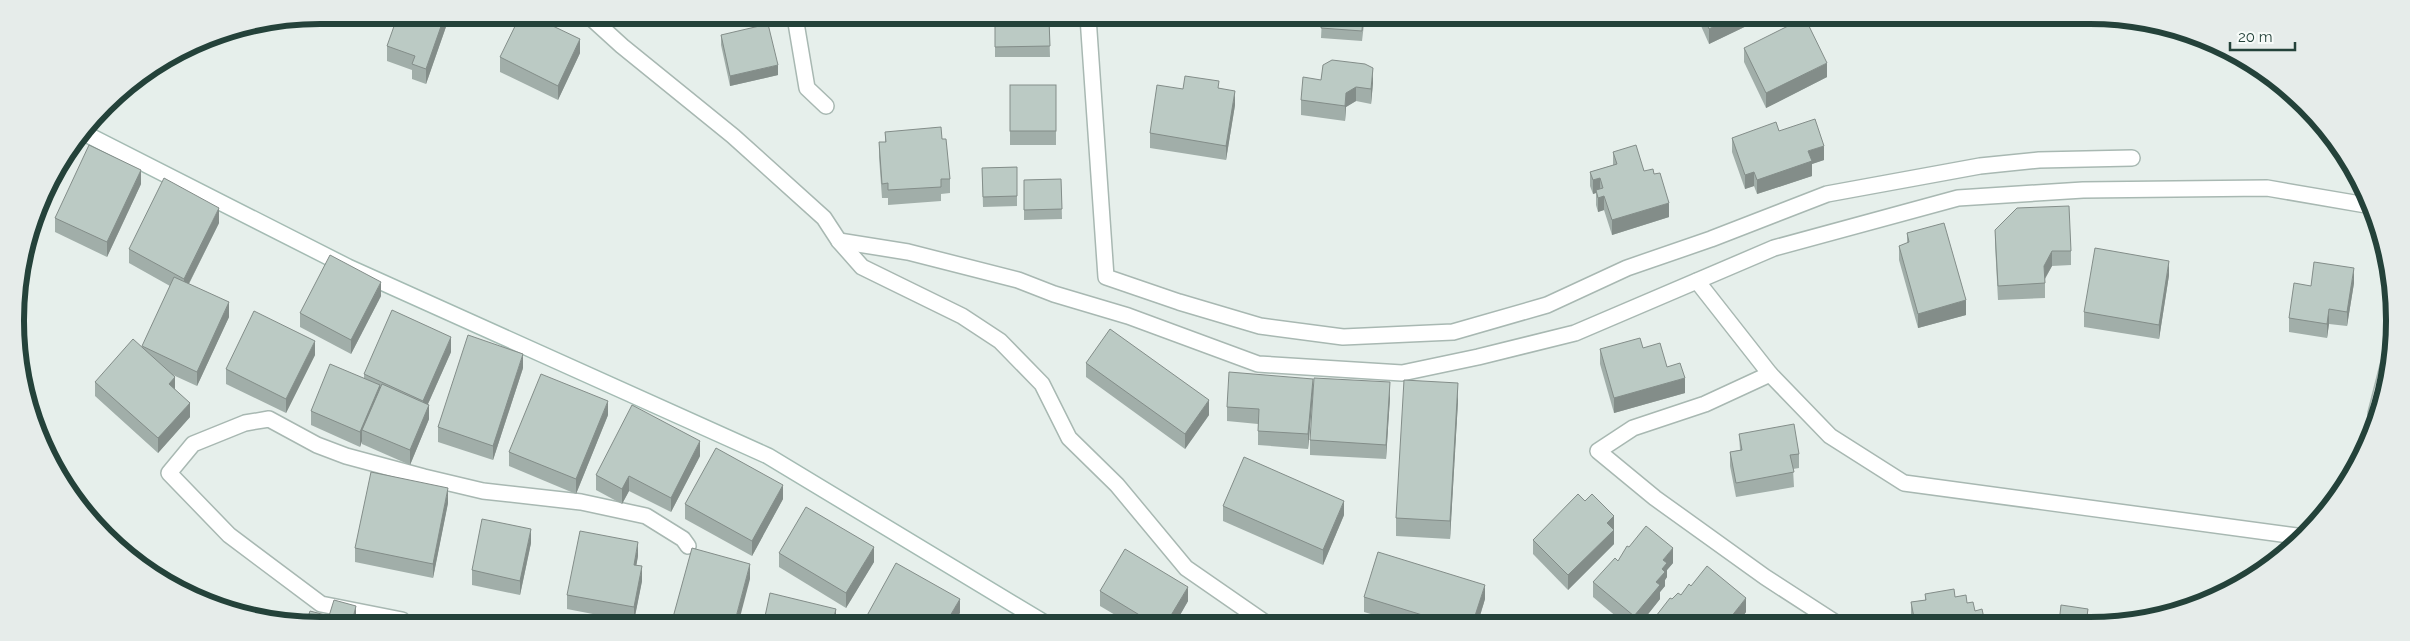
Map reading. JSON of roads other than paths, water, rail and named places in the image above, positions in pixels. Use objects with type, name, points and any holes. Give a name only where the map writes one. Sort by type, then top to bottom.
[{"type":"street","points":[[598,24],[754,155],[824,218],[839,241],[862,267],[962,316],[1000,341],[1042,384],[1068,438],[1117,485],[1186,568],[1257,617]]},
{"type":"street","points":[[796,24],[807,88],[826,106]]},
{"type":"street","points":[[1088,24],[1106,276],[1179,302],[1260,326],[1342,337],[1453,332],[1547,305],[1627,268],[1711,239],[1827,194],[1980,166],[2039,160],[2132,158]]},
{"type":"street","points":[[89,135],[348,267],[768,456],[1035,617]]},
{"type":"street","points":[[839,241],[908,252],[1018,280],[1054,294],[1128,316],[1258,364],[1402,373],[1478,357],[1575,333],[1774,248],[1958,198],[2083,190],[2267,188],[2363,204]]},
{"type":"street","points":[[1697,281],[1770,374],[1830,436],[1904,483],[2293,536]]},
{"type":"street","points":[[1770,374],[1705,404],[1633,428],[1598,451],[1654,498],[1765,577],[1827,617]]},
{"type":"street","points":[[387,617],[321,604],[229,535],[169,472],[193,444],[244,423],[269,419],[317,445],[346,456],[424,477],[483,491],[581,502],[646,516],[683,538],[688,546]]}]
